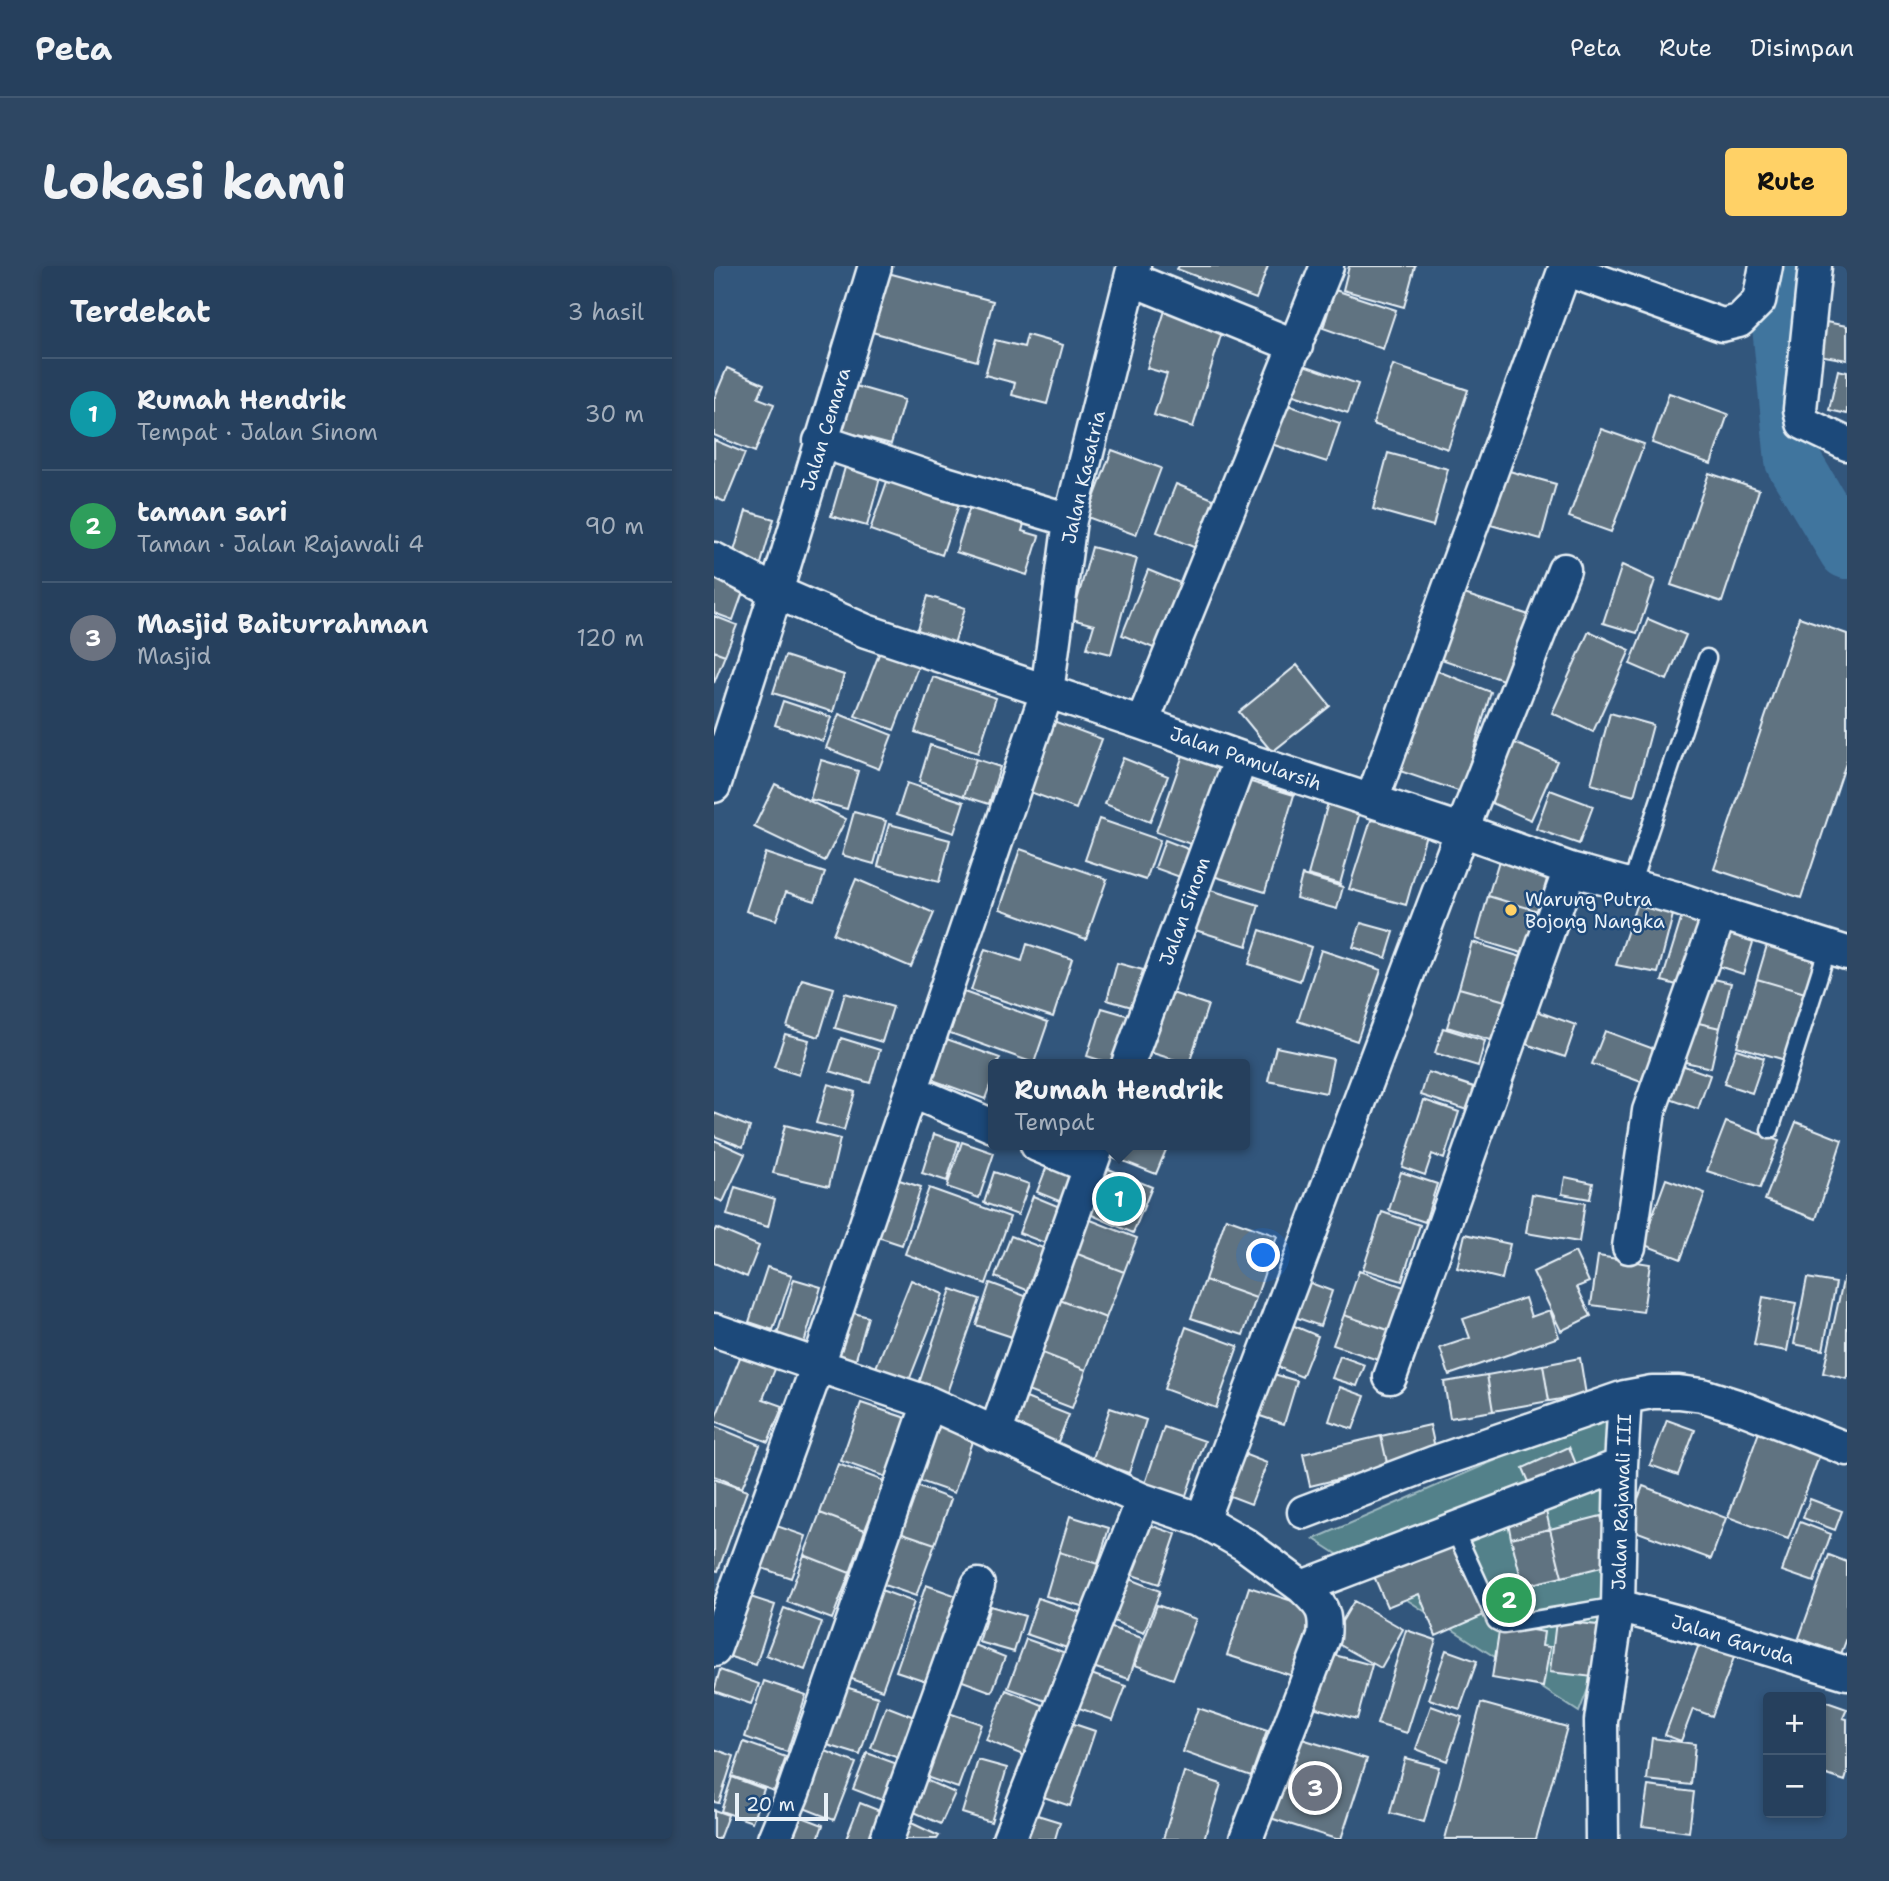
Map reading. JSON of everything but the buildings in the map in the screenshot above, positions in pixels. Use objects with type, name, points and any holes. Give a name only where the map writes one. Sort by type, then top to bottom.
[{"type":"street","name":"Jalan Cemara","points":[[714,786],[875,266]]},
{"type":"street","points":[[1142,723],[1327,266]]},
{"type":"street","points":[[1372,800],[1565,268],[1722,325],[1739,321],[1759,301],[1766,266]]},
{"type":"street","points":[[1815,266],[1800,409],[1803,423],[1847,444]]},
{"type":"street","points":[[1132,273],[1296,346]]},
{"type":"street","name":"Jalan Kasatria","points":[[714,1650],[818,1365],[1047,692],[1070,520],[1132,273]]},
{"type":"street","points":[[820,441],[1070,520]]},
{"type":"street","name":"Jalan Pamularsih","points":[[714,559],[776,592],[866,631],[1462,830],[1570,869],[1631,884],[1838,950]]},
{"type":"street","points":[[1202,1520],[1462,830],[1564,570]]},
{"type":"street","name":"Jalan Sinom","points":[[1130,1059],[1241,758]]},
{"type":"street","points":[[1390,1377],[1570,869]]},
{"type":"street","points":[[1629,1247],[1649,1111],[1720,913]]},
{"type":"street","points":[[911,1091],[988,1124]]},
{"type":"street","points":[[995,1434],[1094,1156],[1063,1150]]},
{"type":"street","points":[[714,1330],[929,1403],[1143,1500],[1202,1520],[1244,1544],[1302,1587],[1322,1608],[1326,1621],[1324,1637],[1246,1839]]},
{"type":"street","points":[[1304,1512],[1433,1463],[1625,1397],[1652,1392],[1702,1395],[1847,1449]]},
{"type":"street","name":"Jalan Rajawali III","points":[[1602,1839],[1601,1721],[1618,1606],[1625,1397]]},
{"type":"street","points":[[774,1839],[793,1793],[929,1403]]},
{"type":"street","points":[[1302,1587],[1621,1465]]},
{"type":"street","points":[[1009,1839],[1143,1500]]},
{"type":"street","points":[[887,1839],[978,1585]]},
{"type":"street","name":"Jalan Garuda","points":[[1618,1606],[1847,1673]]},
{"type":"lane","points":[[1631,884],[1707,658]]},
{"type":"lane","points":[[1770,1130],[1838,950]]},
{"type":"lane","points":[[1454,1529],[1496,1621],[1504,1625],[1618,1606]]},
{"type":"green space","points":[[1621,1406],[1606,1643],[1579,1712],[1314,1539]]},
{"type":"waterway","points":[[1785,266],[1780,326],[1793,461],[1847,551]]},
{"type":"place","name":"Warung Putra Bojong Nangka","points":[[1511,910]]},
{"type":"place","name":"Rumah Hendrik","points":[[1119,1199]]},
{"type":"place","name":"taman sari","points":[[1509,1600]]},
{"type":"place","name":"Masjid Baiturrahman","points":[[1315,1788]]}]
